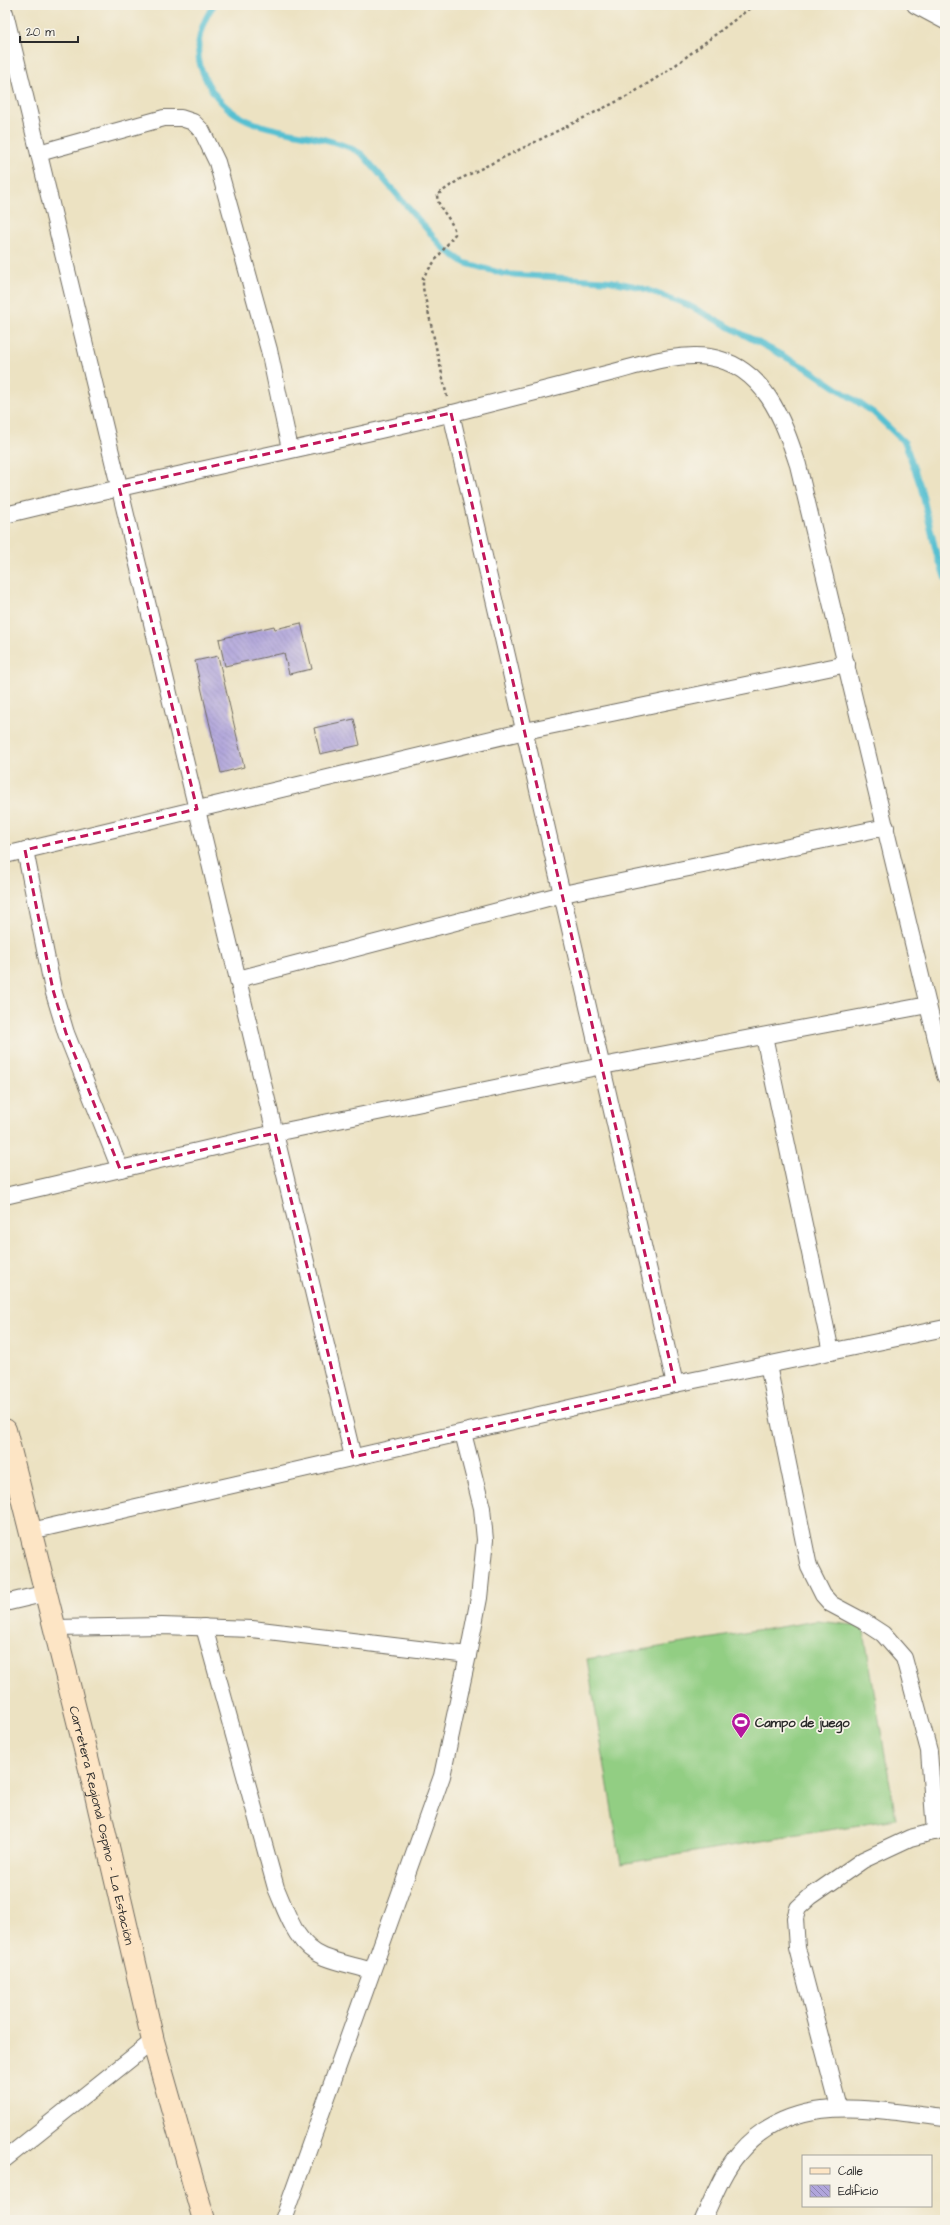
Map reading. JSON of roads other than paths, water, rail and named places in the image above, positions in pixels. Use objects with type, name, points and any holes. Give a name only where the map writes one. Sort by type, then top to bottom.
[{"type":"main road","name":"Carretera Regional Ospino - La Estación","points":[[5,1430],[10,1467],[31,1531],[47,1594],[153,2041],[204,2220]]},
{"type":"street","points":[[915,5],[945,21]]},
{"type":"street","points":[[5,13],[353,1457]]},
{"type":"street","points":[[39,153],[164,118],[181,118],[193,122],[202,131],[217,162],[265,335],[290,449]]},
{"type":"street","points":[[5,515],[119,487],[451,413],[686,356],[710,357],[733,365],[752,376],[772,399],[786,429],[802,480],[945,1076]]},
{"type":"street","points":[[451,413],[675,1384]]},
{"type":"street","points":[[5,855],[525,731],[847,664]]},
{"type":"street","points":[[238,979],[563,894],[886,827]]},
{"type":"street","points":[[25,850],[53,990],[66,1033],[120,1169]]},
{"type":"street","points":[[5,1196],[275,1133],[602,1066],[928,1005]]},
{"type":"street","points":[[764,1036],[831,1352]]},
{"type":"street","points":[[31,1531],[675,1384],[945,1328]]},
{"type":"street","points":[[768,1365],[809,1567],[823,1595],[831,1604],[863,1621],[882,1634],[904,1658],[929,1751],[940,1830],[910,1838],[863,1860],[798,1908],[795,1931],[797,1948],[839,2108]]},
{"type":"street","points":[[283,2220],[442,1776],[479,1598],[485,1540],[482,1508],[464,1433]]},
{"type":"street","points":[[5,1603],[47,1594]]},
{"type":"street","points":[[55,1628],[162,1626],[252,1629],[468,1655]]},
{"type":"street","points":[[204,1628],[276,1888],[292,1926],[305,1944],[323,1957],[372,1971]]},
{"type":"street","points":[[5,2159],[153,2041]]},
{"type":"street","points":[[703,2220],[718,2187],[738,2154],[756,2135],[774,2124],[801,2114],[831,2107],[945,2118]]},
{"type":"waterway","points":[[214,5],[202,27],[198,52],[199,60],[201,68],[214,93],[230,110],[250,121],[271,128],[340,144],[362,154],[443,248],[465,263],[504,274],[610,281],[639,287],[688,305],[808,369],[874,413],[905,443],[921,488],[936,552],[945,578]]},
{"type":"place","name":"Campo de juego","points":[[741,1739]]}]
